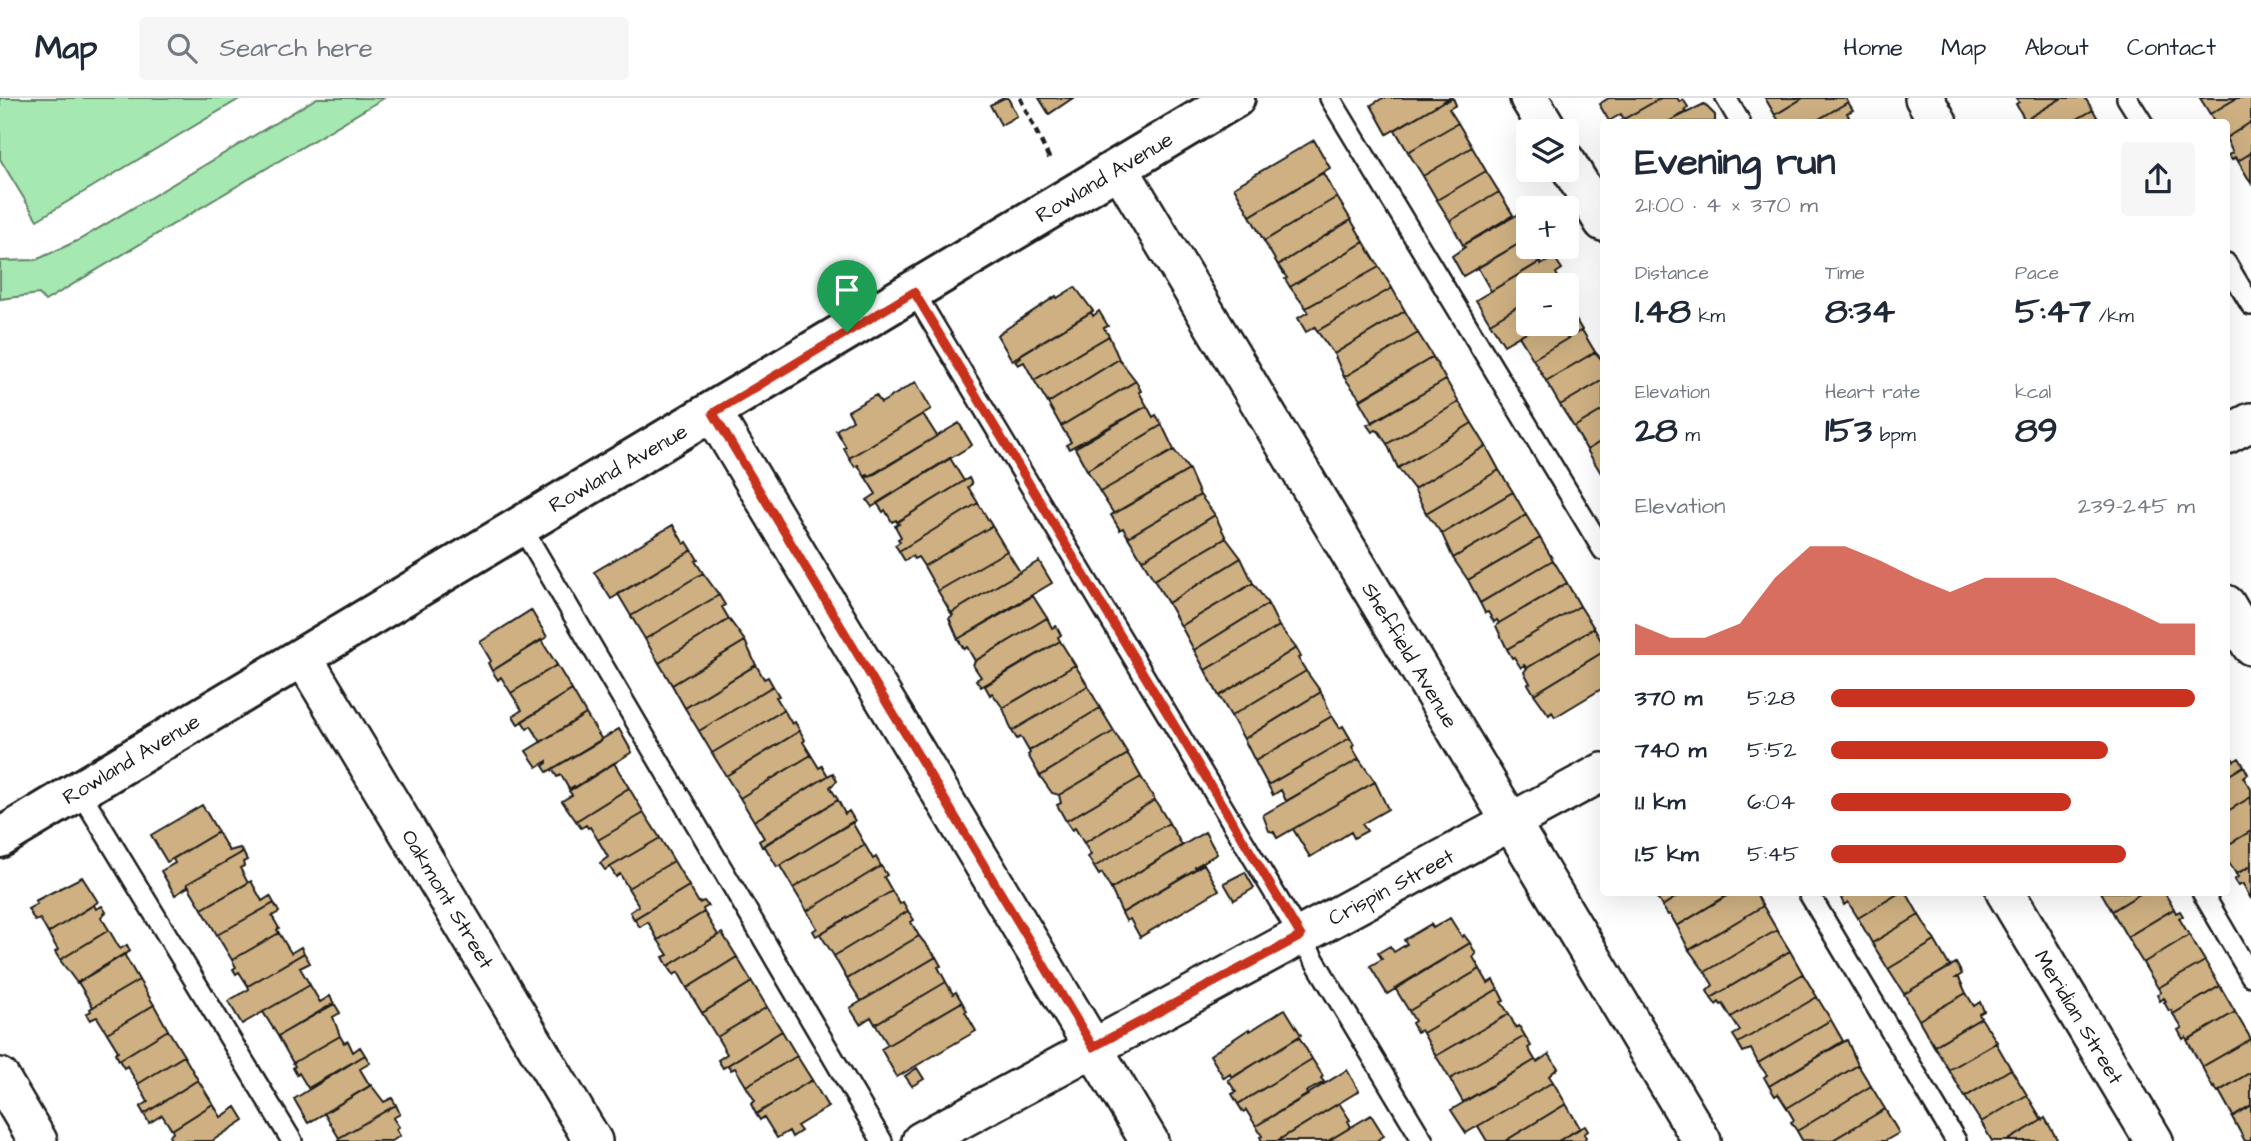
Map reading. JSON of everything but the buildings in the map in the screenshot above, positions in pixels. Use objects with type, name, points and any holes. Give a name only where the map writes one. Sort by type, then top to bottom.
[{"type":"street","name":"Rowland Avenue","points":[[0,838],[1235,98]]},
{"type":"street","points":[[1529,98],[1542,119]]},
{"type":"street","points":[[1924,98],[1936,119]]},
{"type":"street","name":"Sheffield Avenue","points":[[1119,168],[1702,1141]]},
{"type":"street","points":[[1579,182],[1600,217]]},
{"type":"street","points":[[713,413],[1149,1141]]},
{"type":"street","points":[[2230,433],[2251,422]]},
{"type":"street","points":[[2230,611],[2251,646]]},
{"type":"street","name":"Oakmont Street","points":[[303,657],[593,1141]]},
{"type":"street","name":"Crispin Street","points":[[921,1141],[1600,774]]},
{"type":"street","name":"Meridian Street","points":[[2007,896],[2154,1141]]},
{"type":"street","points":[[0,1077],[38,1141]]},
{"type":"lane","points":[[1330,98],[1600,545]]},
{"type":"lane","points":[[1726,98],[1738,119]]},
{"type":"lane","points":[[2127,98],[2140,119]]},
{"type":"lane","points":[[2230,270],[2251,304]]},
{"type":"lane","points":[[914,292],[1423,1141]]},
{"type":"lane","points":[[521,526],[882,1141]]},
{"type":"lane","points":[[79,790],[292,1141]]},
{"type":"lane","points":[[1810,896],[1956,1141]]},
{"type":"lane","points":[[2204,896],[2251,976]]},
{"type":"path","points":[[1020,98],[1051,162]]},
{"type":"green space","points":[[0,98],[241,98],[37,220],[0,159]]},
{"type":"green space","points":[[317,98],[384,98],[45,301],[39,294],[0,299],[0,261],[36,260],[79,240]]},
{"type":"route","points":[[914,292],[1301,936],[1093,1047],[713,413],[847,332],[914,292]]}]
